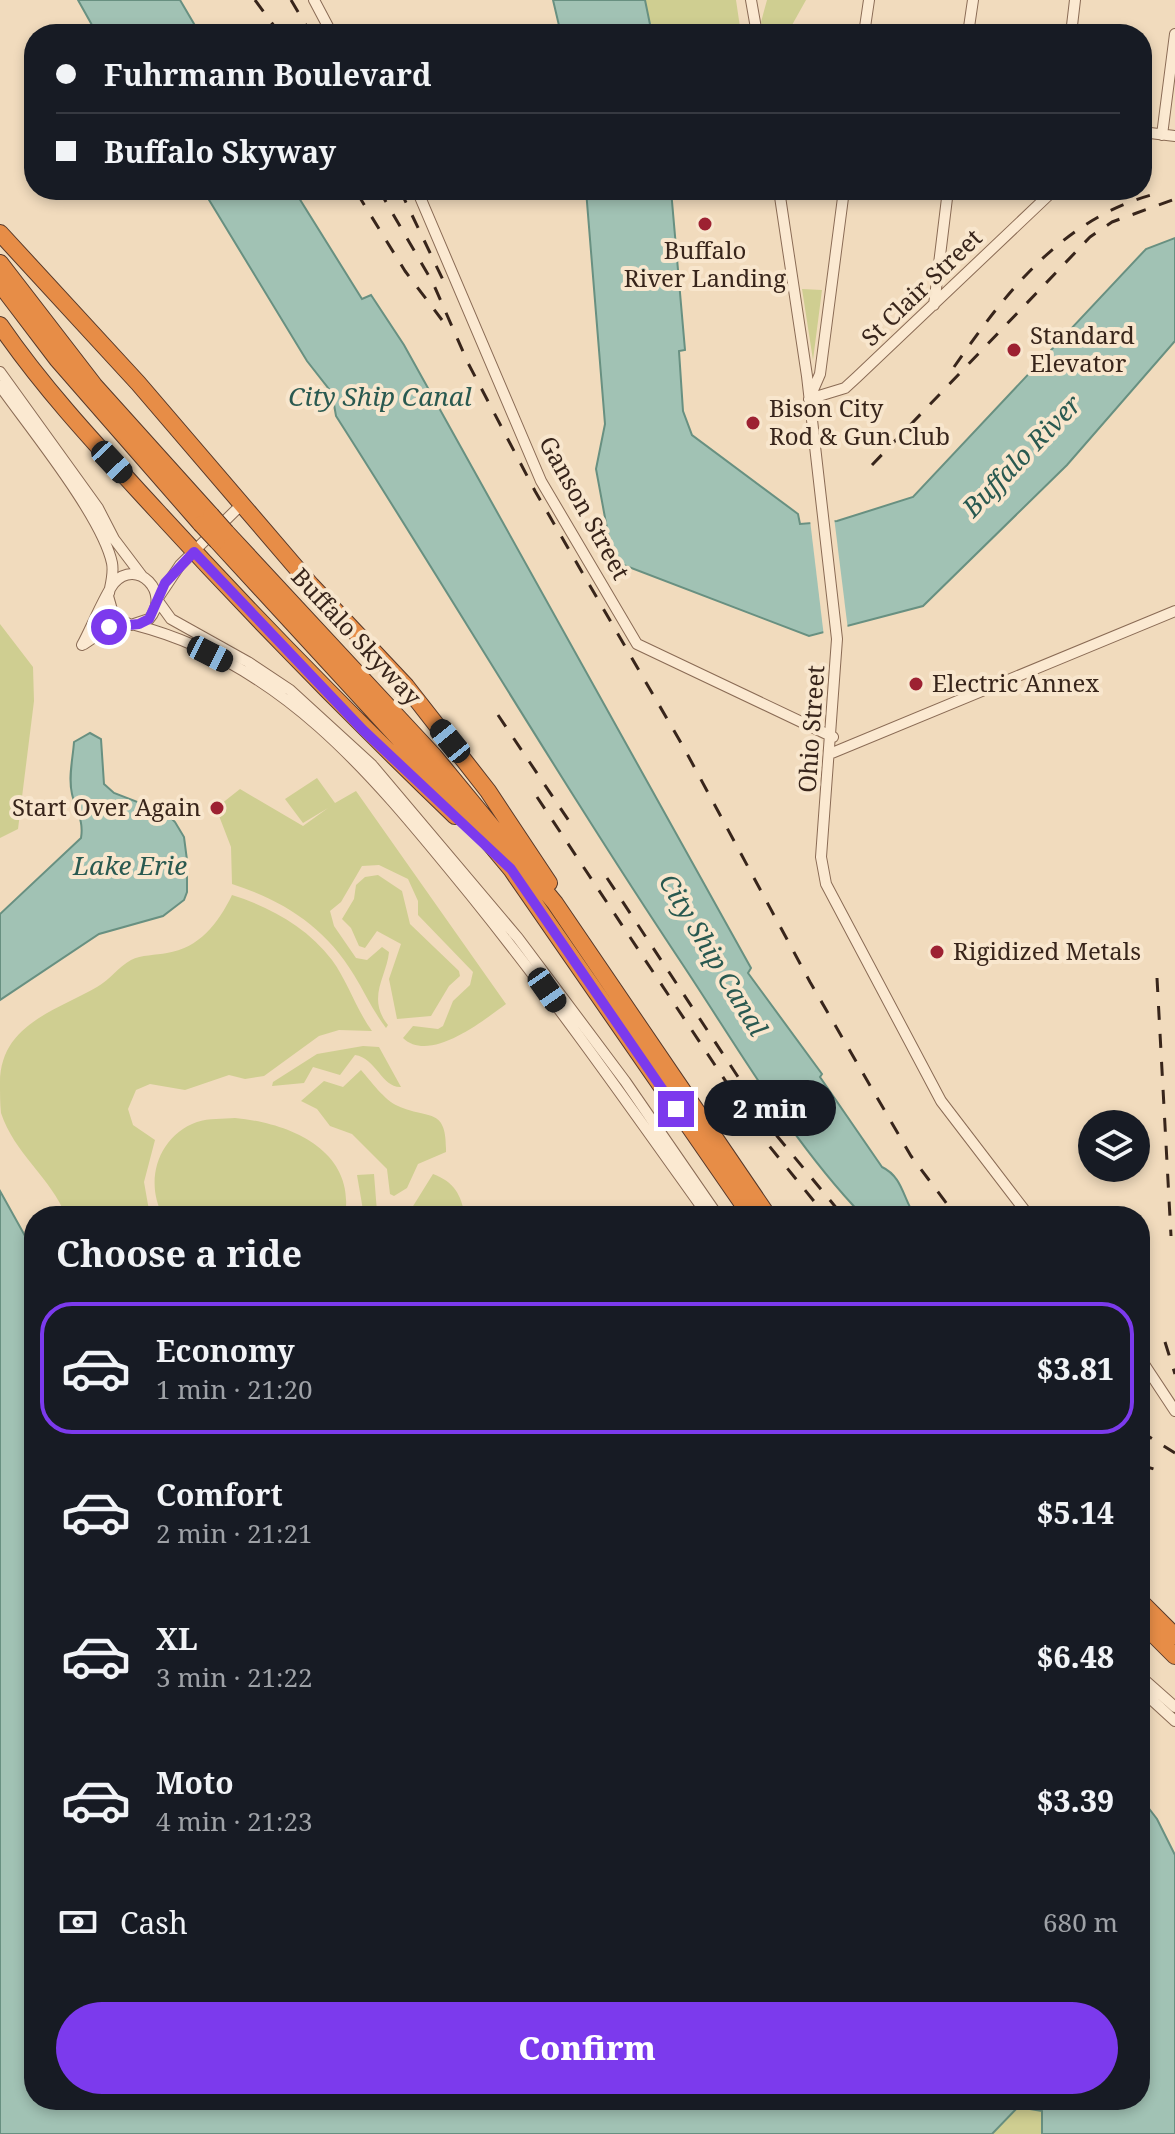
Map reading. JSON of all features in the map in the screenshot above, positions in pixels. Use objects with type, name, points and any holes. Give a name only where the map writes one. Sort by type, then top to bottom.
[{"type":"highway","points":[[0,233],[138,383],[240,506],[406,686],[450,741],[551,885],[555,903]]},
{"type":"highway","name":"Buffalo Skyway","points":[[0,263],[94,385],[206,519],[435,778],[511,869],[602,986],[761,1206]]},
{"type":"highway","name":"Buffalo Skyway","points":[[0,284],[57,359],[206,519]]},
{"type":"highway","points":[[0,325],[48,389],[194,552],[363,730],[511,869]]},
{"type":"highway","name":"Buffalo Skyway","points":[[221,536],[434,756],[555,903],[602,986],[745,1206]]},
{"type":"highway","points":[[1150,1611],[1175,1636]]},
{"type":"highway","points":[[1150,1631],[1175,1656]]},
{"type":"street","points":[[314,0],[327,24]]},
{"type":"street","points":[[751,0],[755,24]]},
{"type":"street","points":[[865,24],[869,0]]},
{"type":"street","points":[[969,24],[973,0]]},
{"type":"street","points":[[1072,24],[1075,0]]},
{"type":"street","points":[[1162,135],[1175,34]]},
{"type":"street","points":[[1152,134],[1175,136]]},
{"type":"street","name":"Ganson Street","points":[[421,200],[541,481],[637,644],[833,737]]},
{"type":"street","name":"Ohio Street","points":[[780,200],[809,399],[837,639],[832,753],[821,857],[826,884],[941,1101],[1021,1206]]},
{"type":"street","points":[[809,399],[820,374],[843,200]]},
{"type":"street","points":[[934,305],[947,200]]},
{"type":"street","name":"St Clair Street","points":[[809,399],[845,388],[1044,200]]},
{"type":"street","points":[[1,379],[98,508],[114,539],[153,584],[158,599],[171,619],[248,662],[290,690],[341,740],[550,987],[625,1081],[711,1206]]},
{"type":"street","points":[[1,379],[76,492],[105,544],[113,570],[108,594],[114,617],[174,637],[254,677],[341,740]]},
{"type":"street","points":[[180,565],[149,619],[133,625],[109,627],[82,645],[108,594],[122,577],[160,576],[180,565],[240,506]]},
{"type":"street","points":[[832,753],[1175,611]]},
{"type":"street","points":[[550,987],[701,1206]]},
{"type":"street","points":[[1150,1373],[1175,1411]]},
{"type":"street","points":[[1150,1685],[1175,1707]]},
{"type":"street","points":[[1150,1698],[1175,1721]]},
{"type":"shaded area","points":[[645,0],[736,0],[740,24],[650,24]]},
{"type":"shaded area","points":[[767,0],[806,0],[793,24],[761,22]]},
{"type":"shaded area","points":[[802,289],[822,290],[813,360]]},
{"type":"shaded area","points":[[0,624],[33,667],[34,701],[18,829],[0,838]]},
{"type":"shaded area","points":[[317,778],[335,803],[356,791],[506,1004],[471,1029],[442,1043],[414,1045],[403,1038],[413,1026],[438,1029],[443,1026],[453,1001],[470,985],[473,972],[418,915],[418,901],[408,879],[379,865],[362,866],[341,902],[330,911],[334,926],[356,958],[367,960],[382,947],[389,952],[378,996],[382,1015],[388,1025],[386,1028],[343,958],[330,943],[286,908],[232,884],[231,847],[216,808],[240,789],[303,826],[328,808],[303,823],[285,799]]},
{"type":"shaded area","points":[[378,875],[402,891],[410,924],[459,971],[460,976],[449,986],[431,1016],[397,1019],[389,979],[401,944],[377,931],[365,948],[359,946],[351,928],[342,919],[354,899],[356,885],[365,877]]},
{"type":"shaded area","points":[[232,895],[274,912],[299,928],[322,948],[338,968],[372,1031],[339,1030],[319,1036],[264,1076],[245,1079],[229,1075],[185,1090],[150,1084],[136,1090],[128,1109],[133,1125],[155,1140],[144,1182],[148,1206],[61,1206],[15,1141],[1,1113],[2,1063],[9,1047],[33,1022],[102,984],[131,960],[189,946],[206,933]]},
{"type":"shaded area","points":[[363,1046],[379,1047],[401,1087],[389,1083],[368,1061],[355,1055],[340,1075],[313,1067],[304,1083],[272,1086],[273,1082],[317,1054]]},
{"type":"shaded area","points":[[361,1070],[393,1103],[434,1117],[443,1127],[446,1152],[418,1164],[407,1188],[394,1196],[390,1194],[387,1169],[352,1134],[330,1126],[317,1109],[301,1101],[324,1081],[343,1087]]},
{"type":"shaded area","points":[[235,1118],[277,1126],[314,1144],[329,1157],[340,1174],[346,1193],[345,1206],[159,1206],[155,1175],[164,1149],[184,1129],[211,1119]]},
{"type":"shaded area","points":[[374,1174],[377,1206],[362,1206],[357,1175]]},
{"type":"shaded area","points":[[433,1174],[446,1181],[462,1206],[413,1206]]},
{"type":"shaded area","points":[[1013,2110],[1042,2111],[1042,2134],[992,2134]]},
{"type":"water","points":[[78,0],[180,0],[194,24],[91,24]]},
{"type":"water","points":[[553,0],[645,0],[650,24],[559,24]]},
{"type":"water","name":"City Ship Canal","points":[[209,200],[300,200],[362,299],[371,295],[404,345],[751,968],[748,973],[822,1074],[820,1077],[882,1167],[899,1182],[910,1206],[854,1206],[790,1127],[595,829],[336,416],[332,393],[307,361]]},
{"type":"water","name":"Buffalo River","points":[[587,200],[672,200],[685,350],[679,351],[683,411],[692,435],[798,514],[800,524],[837,521],[913,497],[1146,249],[1175,238],[1175,341],[1067,465],[923,606],[809,636],[613,561],[596,469],[605,424]]},
{"type":"water","name":"Lake Erie","points":[[90,733],[101,739],[104,784],[114,793],[166,813],[175,822],[184,837],[187,892],[184,900],[163,916],[99,934],[0,1000],[0,914],[81,838],[81,821],[71,788],[71,768],[74,742]]},
{"type":"water","points":[[0,1191],[24,1234],[24,2110],[1015,2110],[992,2134],[0,2134]]},
{"type":"water","points":[[1150,1810],[1175,1855],[1175,2134],[1042,2134],[1042,2111],[1036,2110],[1150,2110]]},
{"type":"pier","points":[[834,517],[848,630],[824,637],[810,520]]},
{"type":"railway","points":[[255,0],[273,24]]},
{"type":"railway","points":[[291,0],[305,24]]},
{"type":"railway","points":[[872,465],[1090,237],[1112,222],[1175,199]]},
{"type":"railway","points":[[361,200],[405,271],[442,320]]},
{"type":"railway","points":[[385,200],[433,283],[468,363],[535,491],[684,748],[810,982],[911,1156],[948,1206]]},
{"type":"railway","points":[[405,200],[444,282]]},
{"type":"railway","points":[[954,367],[994,312],[1040,261],[1092,221],[1137,200]]},
{"type":"railway","points":[[498,715],[569,821]]},
{"type":"railway","points":[[537,797],[766,1142],[818,1206]]},
{"type":"railway","points":[[607,878],[777,1136],[835,1206]]},
{"type":"railway","points":[[1157,978],[1171,1236]]},
{"type":"railway","points":[[1165,1342],[1175,1374]]},
{"type":"railway","points":[[1150,1437],[1175,1453]]},
{"type":"railway","points":[[1150,1468],[1161,1471]]},
{"type":"place","name":"Buffalo River Landing","points":[[705,224]]},
{"type":"place","name":"Standard Elevator","points":[[1014,350]]},
{"type":"place","name":"Bison City Rod & Gun Club","points":[[753,423]]},
{"type":"place","name":"Electric Annex","points":[[916,684]]},
{"type":"place","name":"Start Over Again","points":[[217,808]]},
{"type":"place","name":"Rigidized Metals","points":[[937,952]]},
{"type":"route","points":[[109,627],[139,624],[149,619],[155,613],[159,593],[165,583],[194,552],[363,730],[511,869],[676,1109]]}]
